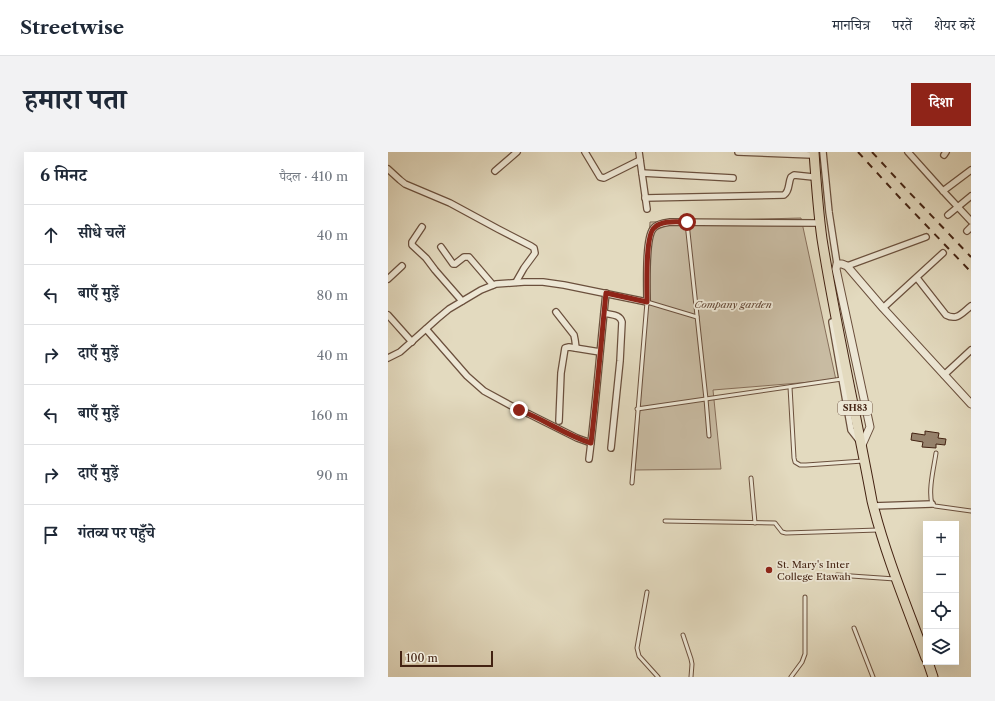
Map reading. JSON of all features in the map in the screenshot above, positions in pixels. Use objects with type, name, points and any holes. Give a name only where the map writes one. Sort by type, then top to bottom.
[{"type":"main road","name":"SH83","points":[[812,153],[818,206],[830,284],[874,506],[896,579],[923,650]]},
{"type":"main road","points":[[929,665],[933,677]]},
{"type":"street","points":[[496,171],[517,152]]},
{"type":"street","points":[[585,152],[600,177],[604,178],[640,160]]},
{"type":"street","points":[[639,152],[647,209]]},
{"type":"street","points":[[738,152],[812,153],[817,223],[842,379],[851,430],[862,445],[870,427],[836,269],[837,264],[829,212],[823,152]]},
{"type":"street","points":[[908,152],[971,221]]},
{"type":"street","points":[[388,169],[405,184],[450,203],[534,248],[535,254],[524,268],[516,282]]},
{"type":"street","points":[[943,191],[971,170]]},
{"type":"street","points":[[642,173],[733,178]]},
{"type":"street","points":[[645,198],[784,195],[788,191],[791,177],[794,175],[813,177]]},
{"type":"street","points":[[948,215],[971,196]]},
{"type":"street","points":[[388,358],[400,352],[449,309],[481,290],[493,285],[516,282],[543,282],[647,302],[649,237],[653,229],[661,224],[670,222],[817,223]]},
{"type":"street","points":[[422,227],[412,242],[412,245],[426,258],[462,301]]},
{"type":"street","points":[[847,266],[926,237]]},
{"type":"street","points":[[441,247],[453,264],[458,263],[464,257],[469,257],[493,285]]},
{"type":"street","points":[[883,308],[943,253]]},
{"type":"street","points":[[837,264],[847,266],[883,308],[971,404]]},
{"type":"street","points":[[388,279],[402,266]]},
{"type":"street","points":[[917,278],[949,317],[954,318],[959,316],[971,306]]},
{"type":"street","points":[[589,459],[596,405],[606,293]]},
{"type":"street","points":[[556,312],[574,335],[576,348]]},
{"type":"street","points":[[604,313],[619,316],[622,322],[620,361],[611,448]]},
{"type":"street","points":[[388,315],[412,342]]},
{"type":"street","points":[[426,329],[467,376],[484,390],[519,410],[577,438],[591,443]]},
{"type":"street","points":[[559,421],[561,373],[564,349],[566,347],[600,352]]},
{"type":"street","points":[[944,375],[971,350]]},
{"type":"street","points":[[874,506],[932,504]]},
{"type":"lane","points":[[687,222],[709,436]]},
{"type":"lane","points":[[632,483],[647,302],[697,316]]},
{"type":"lane","points":[[638,410],[842,379]]},
{"type":"lane","points":[[790,387],[795,462],[800,465],[806,465],[865,461]]},
{"type":"lane","points":[[936,452],[930,499],[932,504],[935,506],[971,511]]},
{"type":"lane","points":[[751,478],[755,523]]},
{"type":"lane","points":[[665,521],[775,523],[782,532],[786,533],[880,530]]},
{"type":"lane","points":[[837,576],[896,579]]},
{"type":"lane","points":[[647,592],[637,648],[639,656],[658,677]]},
{"type":"lane","points":[[791,677],[802,662],[805,654],[806,597]]},
{"type":"lane","points":[[854,628],[873,677]]},
{"type":"lane","points":[[683,635],[691,659],[692,677]]},
{"type":"green space","name":"Company garden","points":[[801,218],[836,380],[713,390],[721,469],[635,470],[650,222]]},
{"type":"building","points":[[925,431],[939,433],[938,438],[946,439],[945,445],[936,444],[936,448],[922,447],[923,442],[911,440],[912,433],[925,435]]},
{"type":"railway","points":[[858,152],[971,272]]},
{"type":"railway","points":[[872,152],[971,257]]},
{"type":"place","name":"St. Mary's Inter College Etawah","points":[[769,570]]},
{"type":"route","points":[[519,410],[577,438],[591,443],[606,293],[647,302],[648,247],[649,237],[653,229],[661,224],[670,222],[687,222]]}]
